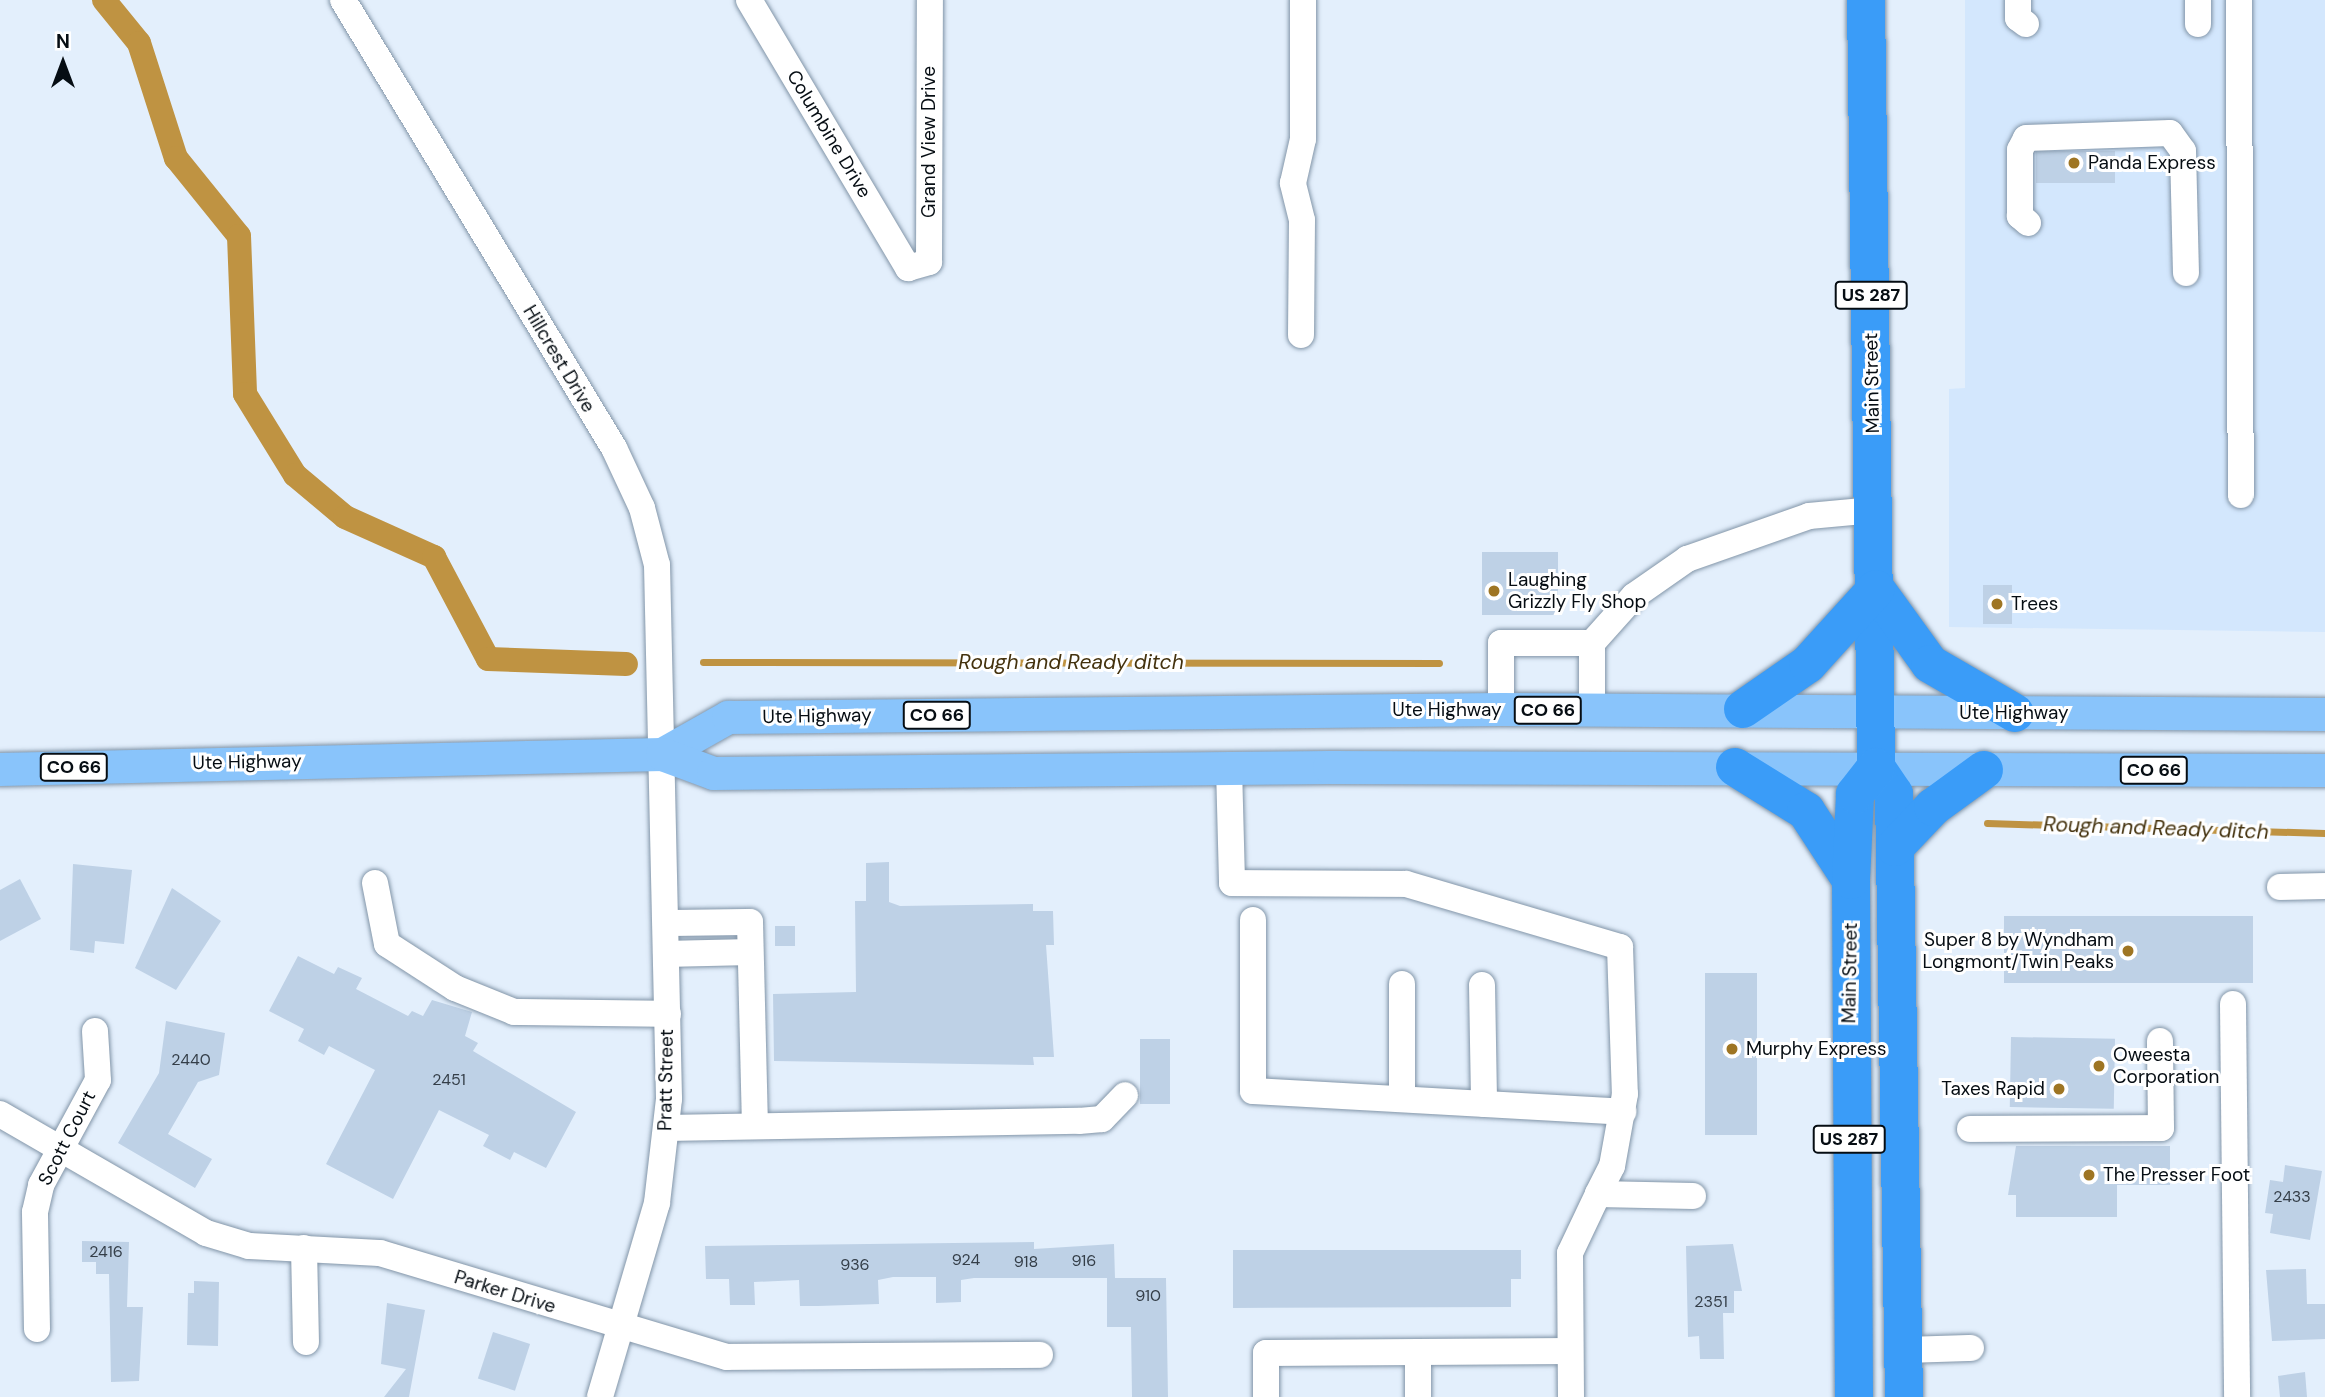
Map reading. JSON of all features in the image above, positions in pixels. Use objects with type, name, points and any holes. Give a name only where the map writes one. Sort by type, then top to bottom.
[{"type":"highway","name":"Main Street","points":[[1854,1397],[1851,880],[1855,794],[1876,766],[1876,589],[1866,0]]},
{"type":"highway","points":[[1743,709],[1808,664],[1876,589],[1930,664],[2015,713]]},
{"type":"highway","points":[[1735,766],[1806,811],[1851,880]]},
{"type":"highway","name":"US 287","points":[[1876,766],[1894,794],[1904,1397]]},
{"type":"highway","points":[[1895,847],[1933,807],[1984,770]]},
{"type":"main road","name":"Ute Highway","points":[[663,754],[729,718],[1501,709],[2325,714]]},
{"type":"main road","name":"Ute Highway","points":[[0,769],[663,754],[713,773],[1229,767],[1735,766],[1876,766],[1984,770],[2325,770]]},
{"type":"street","name":"Hillcrest Drive","points":[[343,0],[614,448],[642,508],[657,565],[663,754]]},
{"type":"street","name":"Columbine Drive","points":[[750,0],[908,268]]},
{"type":"street","name":"Grand View Drive","points":[[908,268],[929,262],[930,0]]},
{"type":"street","points":[[1301,335],[1302,220],[1293,184],[1303,139],[1303,0]]},
{"type":"street","points":[[2239,0],[2241,495]]},
{"type":"street","points":[[2028,223],[2020,216],[2020,150],[2026,138],[2170,133],[2183,151],[2186,274]]},
{"type":"street","points":[[1592,710],[1592,643],[1634,596],[1687,559],[1790,521],[1874,510]]},
{"type":"street","points":[[1501,709],[1501,643],[1592,643]]},
{"type":"street","name":"Pratt Street","points":[[600,1397],[657,1203],[666,1128],[668,1014],[663,754]]},
{"type":"street","points":[[1229,767],[1231,883],[1406,884],[1620,947],[1623,1112],[1612,1166],[1570,1253],[1571,1397]]},
{"type":"street","points":[[375,883],[387,944],[455,988],[514,1012],[668,1014]]},
{"type":"street","points":[[2280,887],[2325,886]]},
{"type":"street","points":[[1253,920],[1253,1091],[1623,1112]]},
{"type":"street","points":[[666,923],[750,922],[755,1126]]},
{"type":"street","points":[[666,954],[750,952]]},
{"type":"street","points":[[1402,984],[1402,1099]]},
{"type":"street","points":[[1482,985],[1484,1104]]},
{"type":"street","points":[[2233,1004],[2237,1397]]},
{"type":"street","name":"Scott Court","points":[[37,1329],[35,1212],[61,1150],[98,1080],[95,1031]]},
{"type":"street","points":[[1970,1129],[2161,1128],[2160,1041]]},
{"type":"street","points":[[666,1128],[1079,1121],[1102,1119],[1125,1095]]},
{"type":"street","name":"Parker Drive","points":[[0,1114],[206,1233],[249,1245],[380,1253],[727,1357],[1040,1355]]},
{"type":"street","points":[[1598,1194],[1693,1196]]},
{"type":"street","points":[[304,1248],[306,1342]]},
{"type":"street","points":[[1903,1350],[1971,1348]]},
{"type":"street","points":[[1266,1397],[1266,1353],[1570,1351]]},
{"type":"street","points":[[1418,1352],[1418,1397]]},
{"type":"shaded area","points":[[1965,0],[2325,0],[2325,632],[1949,627],[1949,389],[1965,388]]},
{"type":"building","name":"Panda Express","points":[[2036,151],[2115,151],[2115,183],[2036,183]]},
{"type":"building","points":[[1482,552],[1558,552],[1558,615],[1482,615]]},
{"type":"building","points":[[1983,585],[2012,585],[2012,624],[1983,624]]},
{"type":"building","points":[[889,862],[889,902],[900,906],[1033,904],[1033,911],[1053,911],[1054,945],[1046,945],[1054,1057],[1033,1057],[1034,1065],[774,1061],[773,994],[856,992],[855,901],[866,901],[866,863]]},
{"type":"building","points":[[73,864],[132,870],[124,944],[95,941],[94,953],[70,950]]},
{"type":"building","points":[[20,879],[41,919],[0,941],[0,890]]},
{"type":"building","points":[[172,888],[221,921],[176,990],[135,968]]},
{"type":"building","name":"Super 8 by Wyndham Longmont/Twin Peaks","points":[[2004,916],[2253,916],[2253,983],[2004,983]]},
{"type":"building","points":[[775,926],[795,926],[795,946],[775,946]]},
{"type":"building","points":[[298,956],[334,974],[338,967],[362,978],[356,989],[408,1016],[412,1011],[423,1016],[432,1000],[472,1012],[465,1036],[478,1043],[473,1051],[576,1112],[546,1168],[514,1152],[510,1160],[483,1146],[489,1135],[439,1110],[393,1199],[326,1164],[375,1070],[329,1046],[324,1055],[298,1041],[304,1029],[269,1011]]},
{"type":"building","points":[[1705,973],[1757,973],[1757,1135],[1705,1135]]},
{"type":"building","points":[[166,1021],[225,1033],[219,1075],[198,1082],[168,1134],[212,1159],[195,1188],[118,1143],[159,1073]]},
{"type":"building","points":[[2011,1037],[2115,1039],[2114,1109],[2010,1107]]},
{"type":"building","points":[[1140,1039],[1170,1039],[1170,1104],[1140,1104]]},
{"type":"building","name":"The Presser Foot","points":[[2016,1146],[2170,1146],[2170,1185],[2117,1185],[2117,1217],[2016,1217],[2016,1195],[2008,1195]]},
{"type":"building","points":[[2285,1165],[2322,1171],[2310,1240],[2270,1233],[2273,1214],[2265,1213],[2270,1180],[2283,1182]]},
{"type":"building","points":[[82,1241],[129,1242],[127,1307],[143,1307],[139,1381],[111,1382],[109,1274],[96,1274],[96,1262],[82,1262]]},
{"type":"building","points":[[1034,1242],[1034,1249],[1114,1244],[1115,1278],[974,1278],[961,1280],[961,1302],[936,1303],[936,1277],[893,1277],[878,1280],[879,1304],[818,1306],[800,1306],[799,1280],[754,1282],[755,1305],[730,1305],[729,1279],[706,1279],[705,1246]]},
{"type":"building","points":[[1733,1244],[1742,1291],[1734,1291],[1734,1313],[1723,1313],[1724,1359],[1700,1359],[1699,1336],[1688,1337],[1686,1246]]},
{"type":"building","points":[[1233,1250],[1521,1250],[1521,1279],[1511,1279],[1511,1307],[1233,1308]]},
{"type":"building","points":[[2306,1269],[2307,1304],[2325,1304],[2325,1339],[2272,1341],[2266,1270]]},
{"type":"building","points":[[1107,1278],[1166,1278],[1168,1397],[1132,1397],[1131,1327],[1107,1327]]},
{"type":"building","points":[[194,1281],[219,1282],[218,1346],[187,1345],[188,1293],[194,1293]]},
{"type":"building","points":[[387,1303],[425,1310],[409,1397],[384,1397],[406,1369],[381,1364]]},
{"type":"building","points":[[493,1332],[530,1344],[515,1391],[478,1379]]},
{"type":"building","points":[[2305,1372],[2307,1397],[2280,1397],[2278,1376]]},
{"type":"waterway","name":"Rough and Ready ditch","points":[[104,0],[139,43],[176,158],[239,236],[245,394],[295,475],[345,517],[434,557],[488,659],[626,664]]},
{"type":"waterway","name":"Rough and Ready ditch","points":[[703,662],[1439,663]]},
{"type":"waterway","name":"Rough and Ready ditch","points":[[1987,823],[2325,833]]},
{"type":"place","name":"Panda Express","points":[[2074,163]]},
{"type":"place","name":"Laughing Grizzly Fly Shop","points":[[1494,591]]},
{"type":"place","name":"Trees","points":[[1997,604]]},
{"type":"place","name":"Super 8 by Wyndham Longmont/Twin Peaks","points":[[2128,951]]},
{"type":"place","name":"Murphy Express","points":[[1732,1049]]},
{"type":"place","name":"Oweesta Corporation","points":[[2099,1066]]},
{"type":"place","name":"Taxes Rapid","points":[[2059,1089]]},
{"type":"place","name":"The Presser Foot","points":[[2089,1175]]}]
